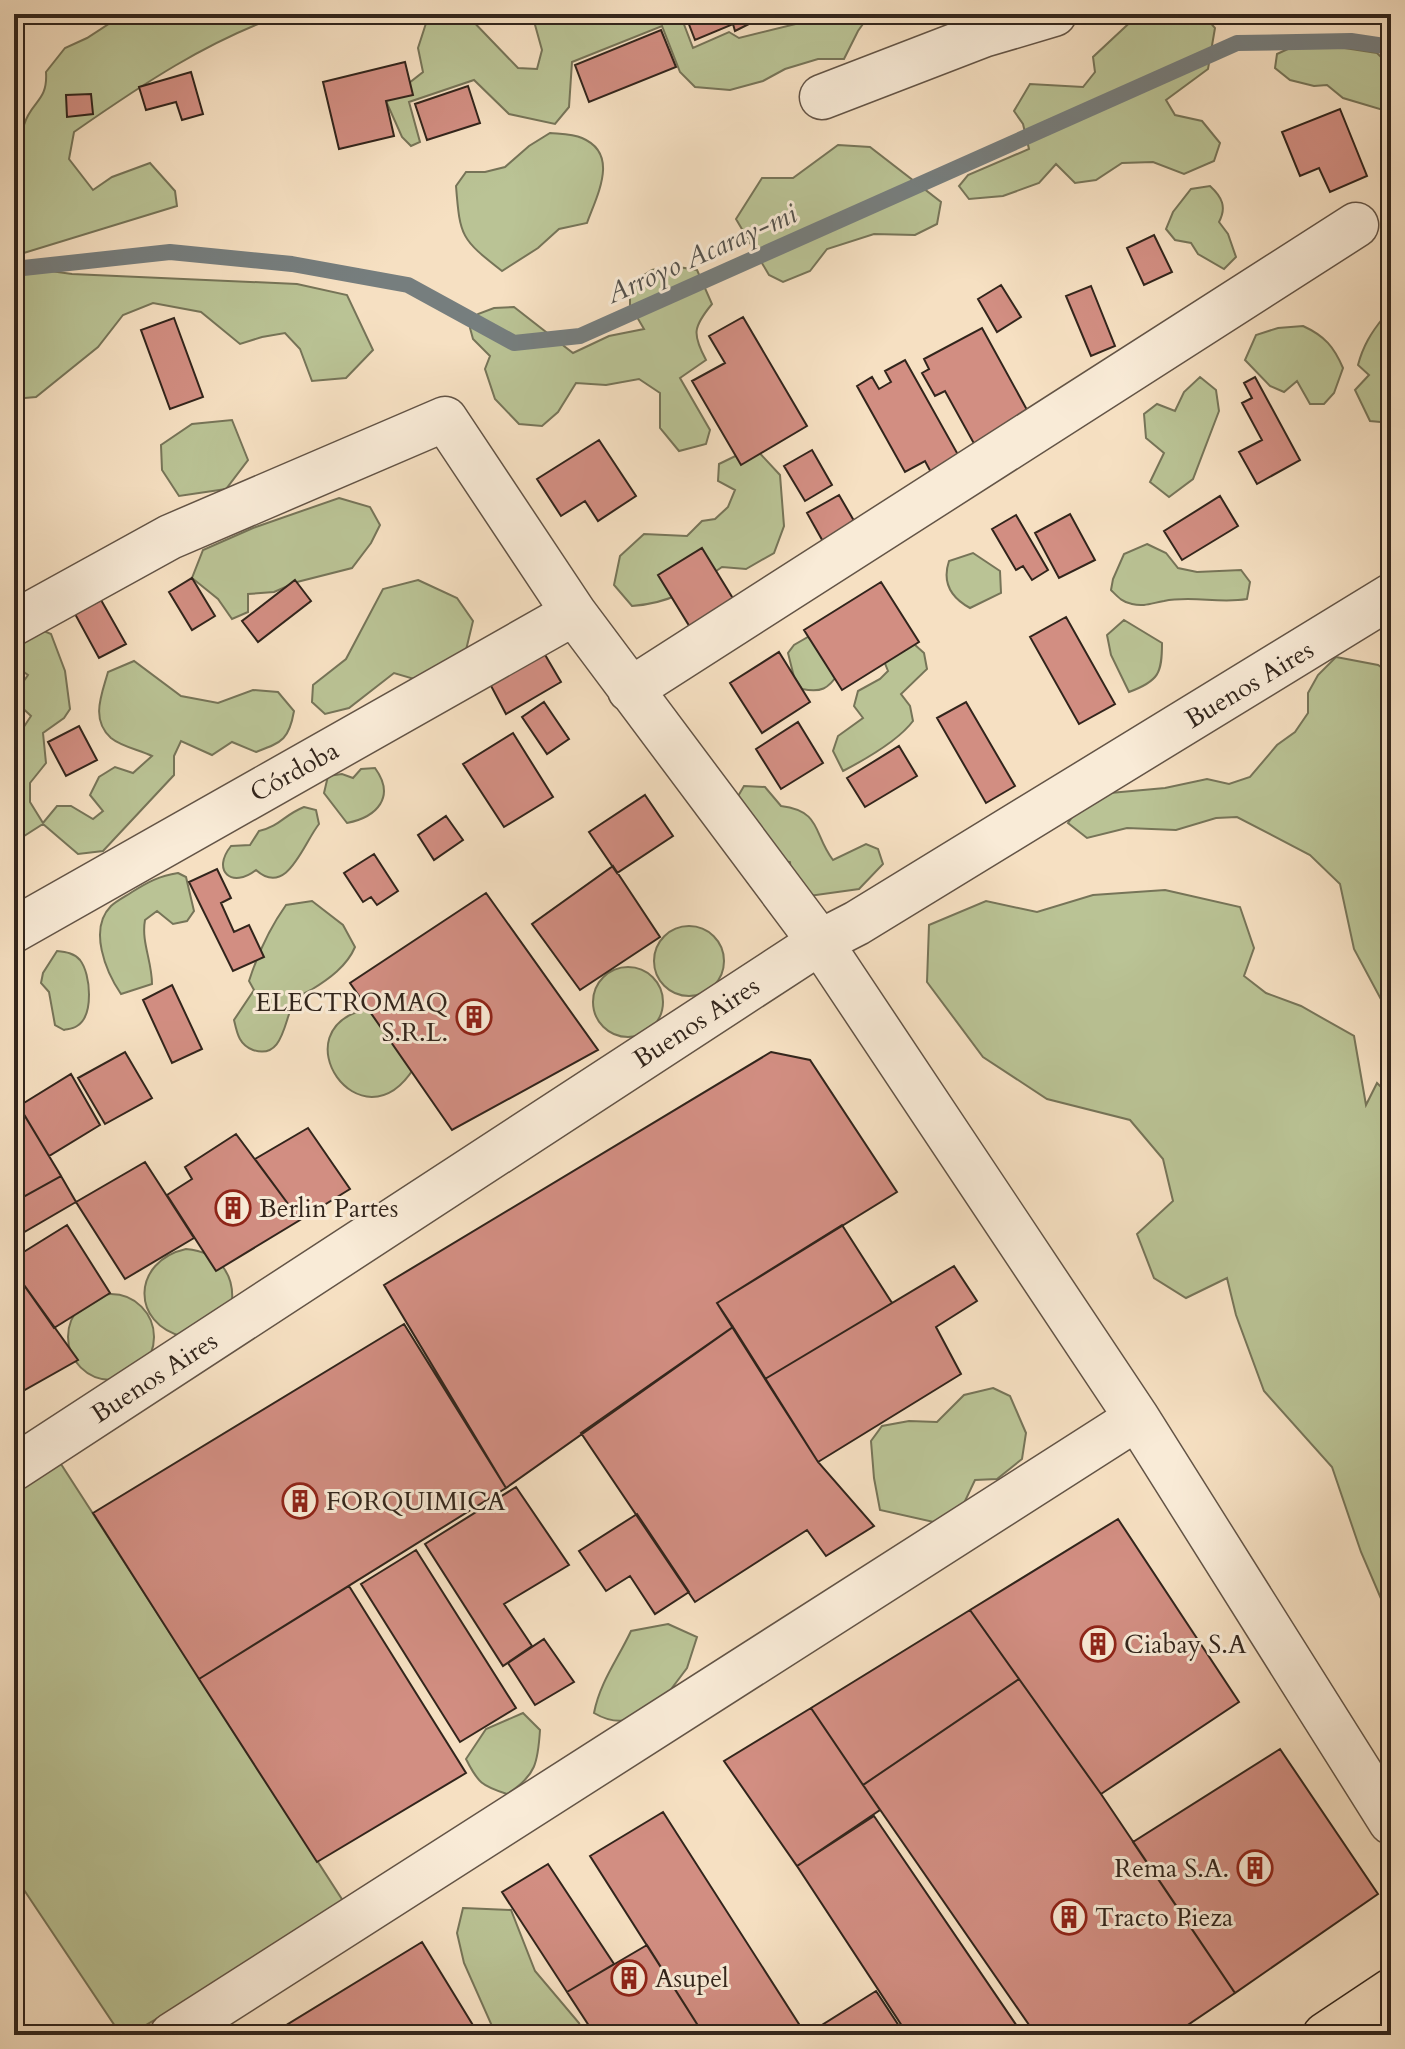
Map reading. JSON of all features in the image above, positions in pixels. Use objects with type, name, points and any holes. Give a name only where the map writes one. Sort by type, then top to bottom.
[{"type":"highway","points":[[1325,2035],[1391,1991]]},
{"type":"street","points":[[822,97],[983,35],[1054,14]]},
{"type":"street","points":[[630,690],[1356,225]]},
{"type":"street","points":[[14,623],[170,537],[445,419],[574,613],[820,942],[1137,1418],[1391,1822]]},
{"type":"street","name":"Buenos Aires","points":[[14,1468],[820,942],[857,923],[1391,596]]},
{"type":"street","name":"Córdoba","points":[[14,930],[574,613]]},
{"type":"street","points":[[172,2035],[1137,1418]]},
{"type":"green space","points":[[124,14],[285,14],[202,51],[149,81],[74,132],[69,159],[93,190],[112,177],[150,163],[175,191],[177,206],[14,256],[14,170],[21,154],[24,125],[42,96],[46,72],[65,48]]},
{"type":"green space","points":[[429,14],[466,14],[518,68],[537,69],[542,50],[532,14],[680,14],[693,48],[729,32],[739,38],[826,14],[870,14],[844,59],[818,59],[785,69],[763,81],[730,90],[695,87],[680,72],[662,26],[572,62],[569,107],[555,124],[509,114],[474,80],[409,102],[420,142],[411,146],[402,137],[386,101],[423,72],[418,48]]},
{"type":"green space","points":[[1139,14],[1203,14],[1215,28],[1208,69],[1166,100],[1175,115],[1202,121],[1220,143],[1214,161],[1184,174],[1153,162],[1122,163],[1096,180],[1075,183],[1056,164],[1039,183],[1003,196],[969,199],[959,186],[968,175],[1029,149],[1023,124],[1014,111],[1030,84],[1083,87],[1095,72],[1093,57]]},
{"type":"green space","points":[[1325,45],[1377,53],[1391,67],[1391,106],[1383,110],[1343,98],[1327,85],[1314,86],[1290,80],[1275,68],[1277,54],[1290,48]]},
{"type":"green space","points":[[550,133],[582,138],[594,145],[603,165],[596,200],[587,223],[559,229],[538,248],[502,271],[465,236],[456,186],[466,172],[485,172],[505,167]]},
{"type":"green space","points":[[838,145],[870,147],[941,202],[937,224],[915,235],[874,234],[827,249],[810,271],[783,282],[769,275],[736,219],[762,178],[793,178]]},
{"type":"green space","points":[[1210,186],[1222,202],[1223,212],[1219,222],[1228,234],[1236,257],[1224,269],[1198,254],[1191,243],[1175,240],[1166,229],[1173,212],[1191,189]]},
{"type":"green space","points":[[14,266],[72,274],[297,284],[347,295],[373,350],[346,378],[312,381],[300,349],[285,333],[240,344],[201,312],[153,303],[123,315],[98,347],[36,397],[14,399]]},
{"type":"green space","points":[[672,266],[697,270],[712,304],[697,331],[698,344],[706,360],[680,378],[710,430],[706,444],[679,451],[660,428],[660,393],[639,379],[606,385],[576,383],[558,412],[542,426],[519,424],[495,399],[485,369],[490,356],[473,339],[470,328],[478,314],[494,308],[514,307],[573,353],[609,336],[644,329],[630,305],[630,284],[652,270]]},
{"type":"green space","points":[[1383,318],[1391,321],[1391,423],[1370,421],[1355,390],[1369,375],[1358,365],[1368,340]]},
{"type":"green space","points":[[1303,326],[1328,343],[1343,368],[1334,393],[1324,404],[1310,404],[1297,381],[1284,392],[1270,386],[1245,360],[1256,335],[1278,328]]},
{"type":"green space","points":[[1200,377],[1216,390],[1219,411],[1193,479],[1169,497],[1150,482],[1164,453],[1146,438],[1144,414],[1157,404],[1175,411],[1184,392]]},
{"type":"green space","points":[[232,420],[248,460],[226,489],[179,496],[162,470],[161,445],[192,424]]},
{"type":"green space","points":[[754,447],[780,475],[784,526],[774,553],[746,569],[722,567],[670,598],[632,606],[614,585],[620,556],[644,534],[687,536],[702,521],[715,519],[728,507],[735,490],[718,481],[719,464]]},
{"type":"green space","points":[[339,498],[370,507],[380,525],[352,568],[297,582],[274,592],[248,594],[248,612],[232,619],[218,599],[192,578],[203,550],[253,528]]},
{"type":"green space","points":[[1147,544],[1166,553],[1178,568],[1197,572],[1241,570],[1250,582],[1247,599],[1174,599],[1140,605],[1123,601],[1111,590],[1113,579],[1124,554]]},
{"type":"green space","points":[[973,553],[1000,571],[1001,593],[970,608],[957,599],[949,588],[947,569],[949,561]]},
{"type":"green space","points":[[418,580],[457,598],[473,621],[466,650],[414,679],[394,673],[349,708],[325,714],[312,702],[313,685],[346,659],[383,589]]},
{"type":"green space","points":[[1124,620],[1162,643],[1157,675],[1147,684],[1129,692],[1111,655],[1107,635]]},
{"type":"green space","points":[[30,625],[51,634],[65,671],[70,709],[64,718],[43,733],[46,763],[30,783],[30,802],[43,823],[57,806],[71,806],[93,819],[103,811],[90,795],[99,777],[115,767],[133,773],[152,756],[111,738],[99,715],[108,672],[134,661],[181,696],[218,703],[253,690],[278,692],[294,711],[290,728],[283,739],[256,752],[232,742],[212,755],[181,741],[174,756],[174,775],[103,851],[78,854],[43,824],[21,838],[14,836],[14,742],[31,716],[16,702],[28,675],[14,665],[14,641]]},
{"type":"green space","points":[[813,634],[839,673],[831,683],[819,690],[802,689],[794,677],[788,653],[794,645]]},
{"type":"green space","points":[[904,635],[924,653],[927,669],[901,694],[910,706],[913,721],[890,742],[843,771],[833,751],[838,736],[863,718],[854,706],[858,691],[888,671],[882,656]]},
{"type":"green space","points":[[1336,657],[1378,665],[1391,674],[1391,1018],[1354,949],[1340,884],[1310,855],[1237,817],[1216,818],[1176,830],[1127,828],[1087,838],[1068,823],[1080,806],[1099,794],[1165,788],[1207,779],[1229,784],[1250,777],[1277,745],[1295,732],[1308,713],[1308,693],[1318,675]]},
{"type":"green space","points":[[375,768],[384,788],[380,804],[367,816],[347,823],[324,793],[328,776],[342,774],[353,778],[361,769]]},
{"type":"green space","points":[[744,786],[765,787],[781,806],[804,813],[815,825],[833,860],[866,844],[878,849],[883,864],[859,889],[809,896],[792,883],[790,862],[771,859],[734,803]]},
{"type":"green space","points":[[304,807],[316,810],[319,824],[285,873],[267,877],[256,870],[239,878],[227,874],[223,863],[231,846],[250,845],[259,831]]},
{"type":"green space","points":[[178,873],[186,877],[194,911],[187,921],[173,924],[157,911],[145,920],[144,936],[152,984],[121,994],[102,950],[100,938],[104,915],[113,904],[143,885]]},
{"type":"green space","points":[[1165,890],[1240,907],[1254,948],[1244,976],[1266,993],[1301,1006],[1354,1036],[1366,1105],[1377,1083],[1391,1097],[1391,1622],[1361,1552],[1332,1467],[1264,1391],[1236,1315],[1227,1278],[1186,1298],[1154,1278],[1137,1234],[1173,1201],[1163,1159],[1130,1120],[1047,1099],[983,1057],[927,982],[929,925],[986,901],[1037,912],[1093,895]]},
{"type":"green space","points":[[312,901],[343,925],[355,947],[337,972],[296,999],[282,1034],[272,1049],[264,1052],[248,1048],[238,1034],[234,1020],[254,990],[249,981],[256,961],[286,905]]},
{"type":"green space","points":[[696,926],[718,941],[724,961],[722,975],[714,986],[703,994],[682,996],[664,986],[656,975],[654,954],[664,936],[675,928]]},
{"type":"green space","points":[[57,951],[67,952],[80,960],[87,975],[89,994],[82,1021],[64,1030],[55,1025],[49,992],[41,983],[43,973]]},
{"type":"green space","points":[[635,967],[657,982],[663,1002],[661,1016],[653,1027],[642,1035],[621,1037],[603,1027],[595,1016],[593,995],[603,977],[614,969]]},
{"type":"green space","points":[[368,1009],[414,1068],[393,1090],[372,1097],[352,1091],[337,1077],[329,1058],[329,1038],[342,1020]]},
{"type":"green space","points":[[186,1249],[208,1255],[224,1268],[232,1297],[231,1309],[184,1337],[166,1330],[154,1319],[144,1293],[147,1279],[155,1266],[168,1256]]},
{"type":"green space","points":[[111,1294],[135,1301],[147,1313],[154,1337],[147,1361],[135,1373],[111,1380],[87,1373],[75,1361],[68,1337],[75,1313],[87,1301]]},
{"type":"green space","points":[[993,1388],[1010,1396],[1026,1433],[1022,1459],[997,1479],[975,1480],[957,1518],[938,1523],[880,1510],[871,1441],[882,1426],[909,1421],[937,1422],[964,1395]]},
{"type":"green space","points":[[59,1461],[347,1907],[129,2035],[121,2035],[14,1875],[14,1486]]},
{"type":"green space","points":[[668,1624],[697,1637],[687,1668],[672,1688],[665,1707],[621,1721],[594,1713],[605,1681],[631,1631]]},
{"type":"green space","points":[[523,1713],[540,1730],[538,1751],[530,1774],[507,1794],[482,1782],[466,1759],[486,1729]]},
{"type":"green space","points":[[463,1908],[511,1910],[535,1971],[579,2023],[584,2035],[496,2035],[464,1963],[457,1933]]},
{"type":"building","points":[[685,14],[747,14],[751,23],[735,31],[733,24],[695,40]]},
{"type":"building","points":[[661,30],[676,67],[589,102],[575,65]]},
{"type":"building","points":[[405,62],[413,95],[386,101],[394,136],[339,149],[323,82]]},
{"type":"building","points":[[191,72],[203,114],[182,120],[176,102],[146,110],[139,87]]},
{"type":"building","points":[[468,86],[480,123],[427,140],[415,104]]},
{"type":"building","points":[[91,94],[93,114],[67,117],[66,95]]},
{"type":"building","points":[[1340,109],[1367,176],[1330,192],[1319,168],[1300,176],[1282,132]]},
{"type":"building","points":[[1154,235],[1172,272],[1144,285],[1127,248]]},
{"type":"building","points":[[1001,285],[1021,317],[997,332],[978,299]]},
{"type":"building","points":[[1091,286],[1115,346],[1091,356],[1066,296]]},
{"type":"building","points":[[743,317],[807,426],[741,465],[692,381],[725,363],[709,336]]},
{"type":"building","points":[[174,318],[203,397],[170,409],[141,330]]},
{"type":"building","points":[[982,328],[1032,419],[977,449],[945,391],[935,396],[922,373],[929,369],[924,359]]},
{"type":"building","points":[[905,360],[961,460],[933,476],[925,461],[905,472],[857,386],[872,377],[879,389],[891,382],[885,371]]},
{"type":"building","points":[[1255,377],[1300,460],[1257,484],[1239,452],[1262,440],[1242,403],[1252,398],[1244,383]]},
{"type":"building","points":[[599,440],[636,496],[598,521],[585,501],[561,516],[537,479]]},
{"type":"building","points":[[812,450],[832,485],[805,501],[784,466]]},
{"type":"building","points":[[839,495],[857,526],[825,545],[807,513]]},
{"type":"building","points":[[1220,496],[1238,526],[1182,560],[1164,531]]},
{"type":"building","points":[[1070,514],[1095,560],[1059,578],[1035,533]]},
{"type":"building","points":[[1016,515],[1048,570],[1032,580],[1023,566],[1016,570],[992,529]]},
{"type":"building","points":[[702,548],[737,605],[693,632],[658,575]]},
{"type":"building","points":[[192,578],[215,616],[192,630],[169,592]]},
{"type":"building","points":[[295,580],[311,601],[258,642],[242,621]]},
{"type":"building","points":[[881,582],[919,642],[842,690],[804,630]]},
{"type":"building","points":[[101,600],[126,644],[99,658],[75,614]]},
{"type":"building","points":[[1066,617],[1115,704],[1079,724],[1030,637]]},
{"type":"building","points":[[779,652],[810,702],[762,733],[730,683]]},
{"type":"building","points":[[544,653],[561,682],[506,714],[490,684]]},
{"type":"building","points":[[544,702],[569,739],[547,754],[522,717]]},
{"type":"building","points":[[966,702],[1015,786],[986,803],[937,718]]},
{"type":"building","points":[[798,722],[823,763],[781,789],[756,749]]},
{"type":"building","points":[[79,726],[97,760],[66,776],[48,742]]},
{"type":"building","points":[[513,733],[553,797],[504,827],[463,764]]},
{"type":"building","points":[[899,746],[917,776],[865,807],[847,778]]},
{"type":"building","points":[[645,795],[673,836],[617,873],[589,832]]},
{"type":"building","points":[[446,816],[463,840],[434,860],[418,835]]},
{"type":"building","points":[[374,854],[398,891],[377,905],[371,897],[363,902],[344,873]]},
{"type":"building","points":[[613,866],[660,937],[580,990],[532,924]]},
{"type":"building","points":[[217,869],[231,898],[221,903],[234,932],[249,925],[264,957],[233,971],[189,882]]},
{"type":"building","name":"ELECTROMAQ S.R.L.","points":[[486,893],[598,1050],[452,1130],[350,983]]},
{"type":"building","points":[[172,985],[202,1049],[172,1063],[143,1000]]},
{"type":"building","points":[[125,1052],[152,1098],[105,1124],[78,1078]]},
{"type":"building","points":[[771,1052],[810,1060],[897,1192],[717,1303],[733,1327],[506,1488],[384,1285]]},
{"type":"building","points":[[71,1074],[100,1125],[49,1156],[19,1106]]},
{"type":"building","points":[[14,1098],[61,1176],[14,1202]]},
{"type":"building","points":[[308,1128],[350,1189],[300,1220],[255,1159]]},
{"type":"building","name":"Berlin Partes","points":[[236,1134],[300,1220],[216,1271],[167,1195],[192,1179],[185,1167]]},
{"type":"building","points":[[145,1162],[194,1238],[125,1279],[76,1202]]},
{"type":"building","points":[[61,1176],[76,1202],[14,1238],[14,1202]]},
{"type":"building","points":[[67,1225],[110,1293],[54,1328],[14,1271],[14,1258]]},
{"type":"building","points":[[842,1225],[892,1303],[765,1379],[717,1303]]},
{"type":"building","points":[[954,1266],[977,1301],[936,1327],[961,1374],[818,1462],[765,1379]]},
{"type":"building","points":[[14,1271],[78,1360],[14,1396]]},
{"type":"building","name":"FORQUIMICA","points":[[404,1324],[506,1488],[199,1679],[93,1513]]},
{"type":"building","points":[[733,1327],[818,1462],[874,1526],[826,1556],[807,1530],[695,1602],[581,1433]]},
{"type":"building","points":[[516,1487],[569,1565],[504,1604],[532,1646],[503,1666],[425,1544]]},
{"type":"building","points":[[637,1514],[689,1592],[655,1614],[630,1576],[606,1591],[579,1551]]},
{"type":"building","name":"Ciabay S.A","points":[[1118,1519],[1239,1702],[1101,1794],[970,1610]]},
{"type":"building","points":[[416,1550],[516,1708],[460,1742],[361,1584]]},
{"type":"building","points":[[349,1586],[466,1773],[317,1862],[199,1679]]},
{"type":"building","points":[[970,1610],[1019,1679],[863,1785],[811,1708]]},
{"type":"building","points":[[544,1639],[574,1682],[535,1705],[508,1663]]},
{"type":"building","name":"Tracto Pieza","points":[[1019,1679],[1235,1993],[1173,2035],[1036,2035],[863,1785]]},
{"type":"building","points":[[811,1708],[880,1810],[797,1866],[724,1761]]},
{"type":"building","name":"Rema S.A.","points":[[1280,1749],[1378,1894],[1235,1993],[1133,1842]]},
{"type":"building","points":[[663,1812],[806,2035],[704,2035],[590,1856]]},
{"type":"building","points":[[874,1816],[1023,2035],[908,2035],[797,1866]]},
{"type":"building","points":[[548,1864],[614,1964],[567,1992],[502,1892]]},
{"type":"building","points":[[422,1942],[479,2035],[270,2035]]},
{"type":"building","name":"Asupel","points":[[647,1945],[704,2035],[595,2035],[567,1992]]},
{"type":"building","points":[[876,1991],[905,2035],[806,2035]]},
{"type":"waterway","name":"Arroyo Acaray-mi","points":[[14,269],[170,252],[292,264],[408,285],[514,343],[580,336],[1237,43],[1351,41],[1391,47]]},
{"type":"place","name":"ELECTROMAQ S.R.L.","points":[[474,1017]]},
{"type":"place","name":"Berlin Partes","points":[[233,1208]]},
{"type":"place","name":"FORQUIMICA","points":[[300,1501]]},
{"type":"place","name":"Ciabay S.A","points":[[1098,1644]]},
{"type":"place","name":"Rema S.A.","points":[[1255,1868]]},
{"type":"place","name":"Tracto Pieza","points":[[1069,1917]]},
{"type":"place","name":"Asupel","points":[[629,1978]]}]
